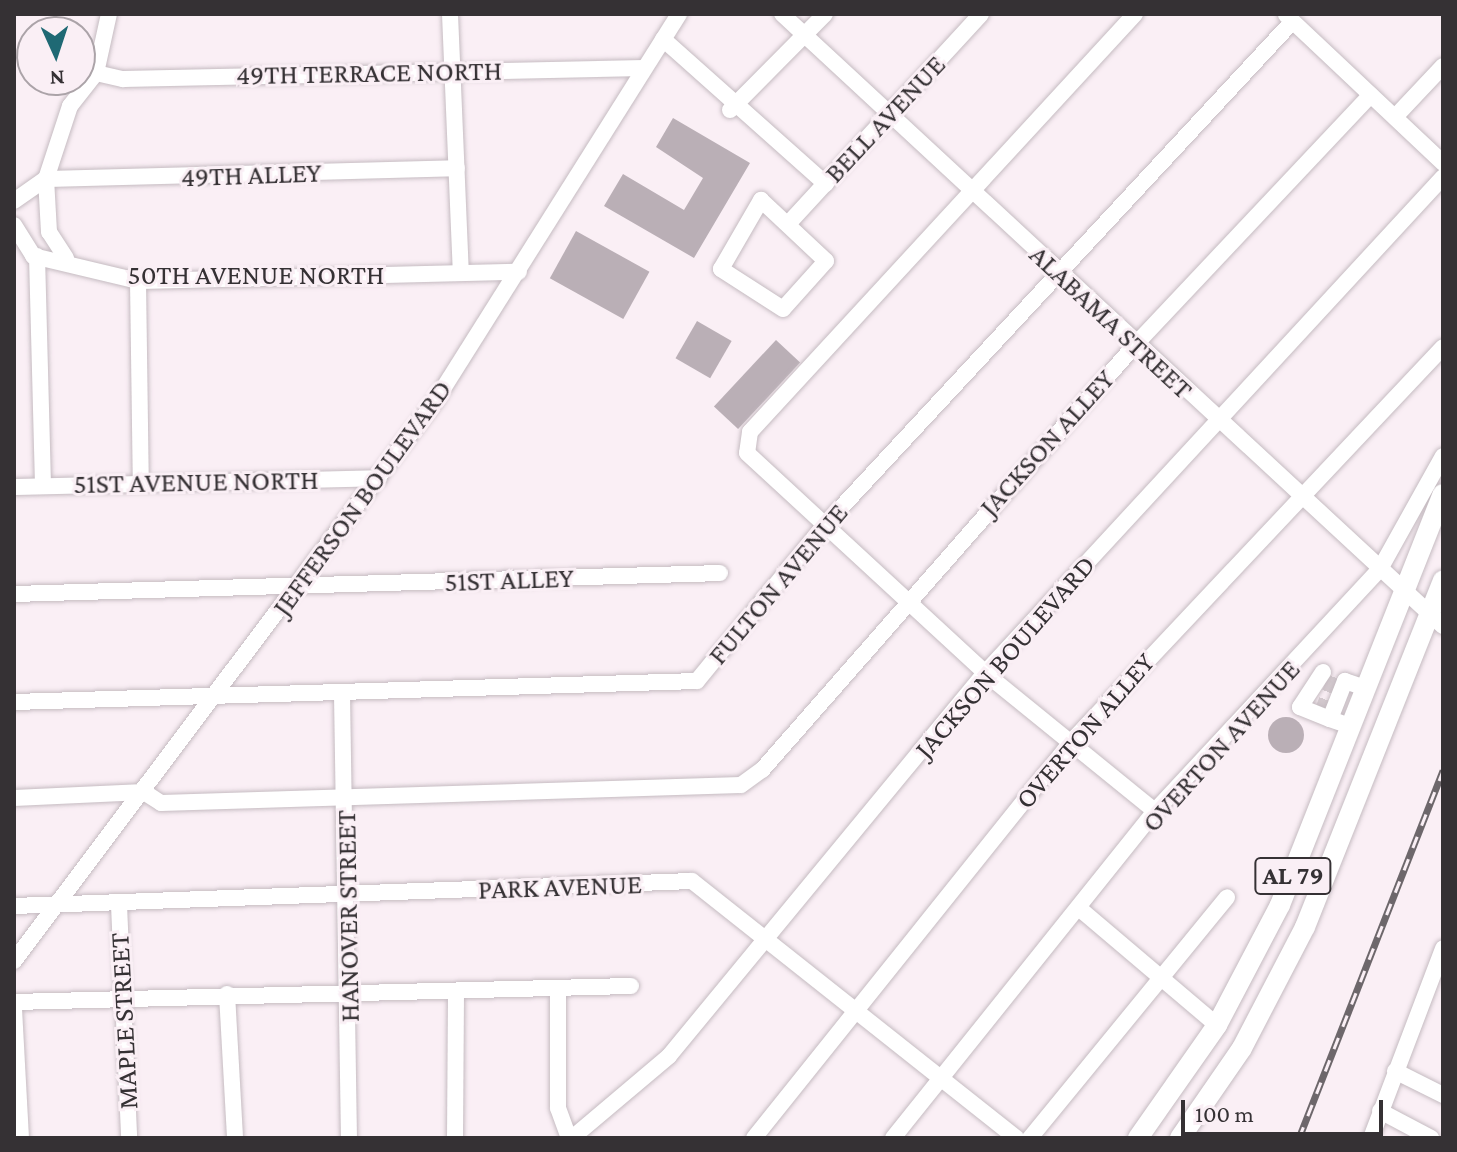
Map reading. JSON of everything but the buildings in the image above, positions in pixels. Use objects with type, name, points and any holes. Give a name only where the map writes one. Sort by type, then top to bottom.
[{"type":"main road","name":"AL 79","points":[[1138,1138],[1217,1025],[1280,905],[1443,494]]},
{"type":"main road","name":"AL 79","points":[[1180,1138],[1242,1048],[1305,927],[1436,619],[1443,580]]},
{"type":"street","points":[[96,73],[109,14]]},
{"type":"street","points":[[450,14],[461,273]]},
{"type":"street","name":"JEFFERSON BOULEVARD","points":[[14,961],[217,697],[379,478],[519,272],[679,14]]},
{"type":"street","name":"ALABAMA STREET","points":[[782,14],[1217,421],[1436,619]]},
{"type":"street","points":[[733,108],[825,14]]},
{"type":"street","name":"BELL AVENUE","points":[[788,224],[981,14]]},
{"type":"street","points":[[1135,14],[750,432],[747,453],[985,673],[1155,811]]},
{"type":"street","points":[[1288,17],[1443,163]]},
{"type":"street","name":"FULTON AVENUE","points":[[14,702],[697,681],[824,526],[1288,17]]},
{"type":"street","points":[[663,39],[733,108],[826,184]]},
{"type":"street","points":[[1395,117],[1443,66]]},
{"type":"street","name":"49TH TERRACE NORTH","points":[[96,73],[123,79],[644,68]]},
{"type":"street","name":"JACKSON ALLEY","points":[[346,798],[726,789],[762,770],[905,601],[1136,344],[1371,95]]},
{"type":"street","points":[[66,258],[49,232],[46,179],[70,106],[78,96]]},
{"type":"street","name":"49TH ALLEY","points":[[46,179],[457,168]]},
{"type":"street","name":"JACKSON BOULEVARD","points":[[571,1138],[669,1056],[769,940],[985,673],[1443,177]]},
{"type":"street","points":[[14,201],[46,179]]},
{"type":"street","points":[[761,200],[788,224],[826,261],[783,309],[721,269],[761,200]]},
{"type":"street","points":[[14,225],[37,256],[43,486]]},
{"type":"street","name":"50TH AVENUE NORTH","points":[[37,256],[66,258],[138,281],[519,272]]},
{"type":"street","points":[[138,281],[141,484]]},
{"type":"street","name":"OVERTON ALLEY","points":[[754,1138],[853,1009],[1072,741],[1300,495],[1443,347]]},
{"type":"street","name":"OVERTON AVENUE","points":[[893,1138],[1080,909],[1155,811],[1380,569],[1443,456]]},
{"type":"street","name":"51ST AVENUE NORTH","points":[[14,487],[379,478]]},
{"type":"street","name":"51ST ALLEY","points":[[14,594],[720,573]]},
{"type":"street","points":[[1307,650],[1323,672],[1365,688]]},
{"type":"street","points":[[1323,672],[1300,707],[1350,726]]},
{"type":"street","points":[[1330,719],[1345,681]]},
{"type":"street","name":"HANOVER STREET","points":[[342,694],[351,990],[349,1138]]},
{"type":"street","points":[[14,798],[144,792],[161,803],[346,798]]},
{"type":"street","name":"PARK AVENUE","points":[[14,906],[119,905],[692,881],[1016,1138]]},
{"type":"street","points":[[1030,1138],[1227,897]]},
{"type":"street","name":"MAPLE STREET","points":[[119,905],[129,1138]]},
{"type":"street","points":[[1080,909],[1164,976],[1217,1025]]},
{"type":"street","points":[[1371,1138],[1443,948]]},
{"type":"street","points":[[14,1002],[351,990],[456,991],[631,986]]},
{"type":"street","points":[[558,989],[558,1108],[571,1138]]},
{"type":"street","points":[[455,1138],[456,991]]},
{"type":"street","points":[[227,994],[235,1138]]},
{"type":"street","points":[[14,1009],[21,1138]]},
{"type":"street","points":[[1395,1071],[1443,1095]]},
{"type":"street","points":[[1380,1111],[1405,1132],[1431,1138]]},
{"type":"tunnel","points":[[1321,715],[1336,677]]},
{"type":"railway","points":[[1299,1138],[1443,770]]}]
